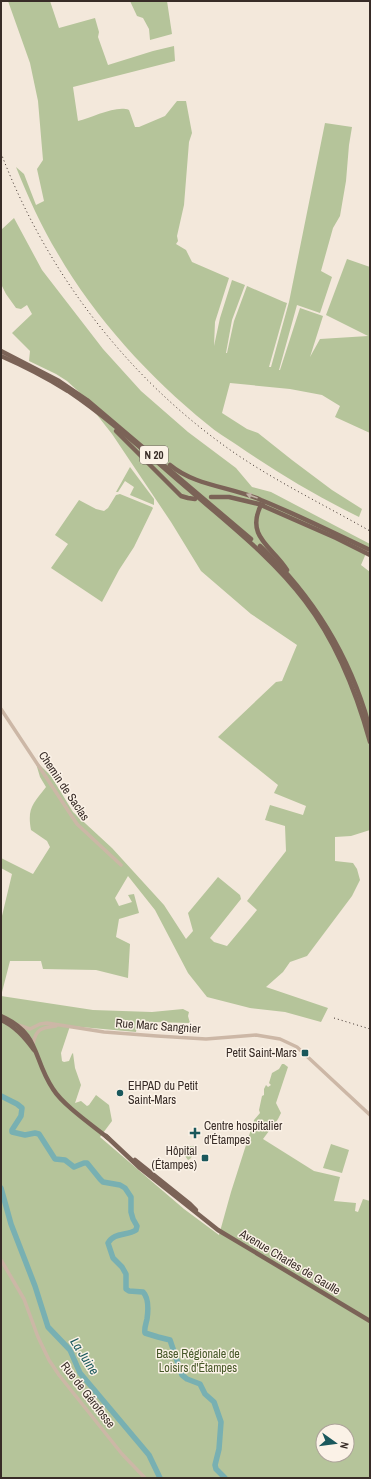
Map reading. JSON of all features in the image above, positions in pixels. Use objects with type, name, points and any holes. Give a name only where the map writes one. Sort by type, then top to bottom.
[{"type":"main road","name":"N 20","points":[[1,351],[31,365],[70,388],[105,414],[277,563],[321,618],[342,654],[359,695],[370,729]]},
{"type":"main road","name":"N 20","points":[[1,356],[58,385],[84,403],[110,423],[258,548],[301,596],[328,637],[341,661],[356,696],[370,742]]},
{"type":"main road","points":[[110,423],[121,438],[181,496],[195,499]]},
{"type":"main road","points":[[153,455],[194,479],[240,492],[370,550]]},
{"type":"main road","points":[[211,498],[229,497],[287,512]]},
{"type":"main road","points":[[261,505],[258,511],[257,523],[259,536],[283,564],[292,580]]},
{"type":"main road","points":[[261,505],[336,538],[370,556]]},
{"type":"main road","points":[[1,1016],[18,1025],[36,1053]]},
{"type":"main road","points":[[1,1020],[28,1039],[33,1044],[36,1053]]},
{"type":"main road","name":"Avenue Charles de Gaulle","points":[[36,1053],[49,1083],[56,1093],[106,1136],[190,1204],[202,1218],[253,1252],[370,1321]]},
{"type":"street","name":"Chemin de Saclas","points":[[1,710],[77,824],[121,865]]},
{"type":"street","name":"Rue Marc Sangnier","points":[[30,1029],[40,1024],[47,1023],[59,1026],[119,1033],[206,1039],[265,1035],[280,1039],[297,1047],[370,1116]]},
{"type":"street","points":[[18,1025],[30,1029],[28,1039]]},
{"type":"street","name":"Rue Marc Sangnier","points":[[28,1039],[34,1036],[38,1030],[59,1026]]},
{"type":"street","points":[[33,1044],[34,1036]]},
{"type":"street","name":"Rue de Gérofosse","points":[[1,1260],[20,1292],[49,1360],[59,1375],[122,1454],[145,1478]]},
{"type":"green space","points":[[8,1],[50,1],[59,28],[95,18],[99,32],[98,37],[108,65],[174,46],[175,61],[73,87],[78,121],[111,110],[124,109],[129,110],[135,127],[139,127],[165,116],[177,101],[186,101],[192,133],[189,142],[184,205],[177,236],[178,241],[176,244],[186,250],[192,262],[229,278],[215,322],[214,346],[220,318],[232,280],[245,285],[232,320],[226,353],[234,321],[247,286],[287,303],[269,367],[271,367],[289,302],[325,123],[352,127],[346,181],[340,216],[333,228],[321,271],[332,277],[320,313],[297,305],[279,370],[300,308],[323,316],[310,357],[320,339],[368,336],[326,315],[347,259],[370,267],[370,433],[335,417],[340,406],[322,395],[290,389],[230,383],[222,413],[247,429],[258,433],[332,490],[362,509],[359,517],[327,501],[281,474],[210,427],[165,387],[125,346],[106,324],[73,278],[40,222],[16,167],[24,174],[36,205],[44,201],[37,169],[43,160],[38,101],[30,63]]},
{"type":"green space","points":[[130,1],[167,1],[172,34],[150,40],[149,29],[143,18],[137,16]]},
{"type":"green space","points":[[14,218],[42,270],[103,349],[141,391],[188,432],[236,468],[252,487],[271,492],[370,544],[361,565],[370,572],[370,830],[351,836],[335,837],[335,861],[353,863],[357,869],[360,880],[352,896],[307,956],[290,962],[283,972],[266,987],[328,1008],[321,1022],[285,1012],[250,1008],[207,997],[188,973],[155,910],[128,876],[115,898],[119,906],[132,902],[128,895],[134,894],[139,913],[119,919],[116,937],[130,944],[128,978],[96,970],[43,969],[41,961],[10,961],[1,996],[1,920],[12,874],[1,868],[1,858],[33,874],[50,847],[47,841],[31,830],[30,816],[32,807],[46,787],[40,777],[35,760],[51,776],[73,812],[112,848],[164,905],[186,939],[193,931],[188,913],[218,877],[240,895],[241,899],[210,938],[214,942],[227,946],[257,910],[247,901],[286,851],[285,826],[265,820],[270,805],[303,815],[306,806],[274,793],[278,785],[218,737],[276,682],[282,681],[297,645],[251,614],[201,571],[171,522],[112,434],[79,392],[67,381],[56,374],[29,361],[30,351],[12,333],[32,314],[27,305],[21,309],[16,308],[1,284],[1,230]]},
{"type":"green space","points":[[130,467],[154,499],[154,505],[130,495],[134,487],[125,481],[118,492],[116,492]]},
{"type":"green space","points":[[120,494],[153,508],[134,547],[119,570],[102,602],[51,568],[68,544],[55,535],[79,500],[96,509],[104,511],[108,508],[116,495]]},
{"type":"green space","name":"Base Régionale de Loisirs d'Étampes","points":[[1,996],[93,1010],[152,1012],[183,1009],[189,1012],[188,1016],[190,1023],[153,1022],[137,1025],[136,1032],[70,1026],[61,1053],[62,1061],[69,1061],[73,1053],[75,1068],[81,1085],[75,1103],[81,1101],[87,1106],[96,1095],[109,1105],[112,1121],[100,1137],[184,1209],[219,1235],[254,1120],[260,1113],[259,1110],[262,1096],[264,1095],[264,1089],[266,1085],[268,1087],[271,1085],[269,1083],[272,1073],[279,1069],[282,1064],[288,1067],[276,1103],[281,1113],[263,1139],[314,1171],[340,1177],[334,1201],[356,1203],[355,1211],[358,1212],[363,1199],[370,1201],[370,1478],[1,1478]]},
{"type":"green space","points":[[331,1144],[349,1150],[342,1173],[323,1168]]},
{"type":"green space","points":[[189,1146],[194,1146],[196,1151],[188,1160],[185,1156],[186,1149],[194,1152],[187,1148]]},
{"type":"waterway","points":[[1,1096],[22,1108],[21,1116],[12,1132],[25,1135],[35,1133],[39,1134],[55,1159],[65,1160],[74,1167],[87,1163],[103,1182],[120,1185],[125,1188],[131,1197],[131,1212],[137,1226],[136,1230],[114,1237],[108,1243],[113,1258],[122,1267],[126,1274],[126,1289],[129,1291],[143,1292],[145,1295],[148,1305],[145,1333],[170,1340],[182,1375],[187,1379],[200,1384],[205,1394],[214,1402],[221,1422],[219,1449],[215,1465],[216,1469],[225,1478]]},
{"type":"waterway","name":"La Juine","points":[[1,1188],[11,1224],[35,1286],[48,1327],[70,1350],[80,1373],[149,1455],[160,1478]]},
{"type":"railway","points":[[1,153],[20,198],[42,241],[68,283],[128,360],[163,395],[200,427],[239,456],[287,485],[370,531]]},
{"type":"railway","points":[[334,1018],[370,1029]]},
{"type":"place","name":"Petit Saint-Mars","points":[[305,1053]]},
{"type":"place","name":"EHPAD du Petit Saint-Mars","points":[[120,1093]]},
{"type":"place","name":"Centre hospitalier d'Étampes","points":[[195,1133]]},
{"type":"place","name":"Hôpital (Étampes)","points":[[205,1158]]}]
